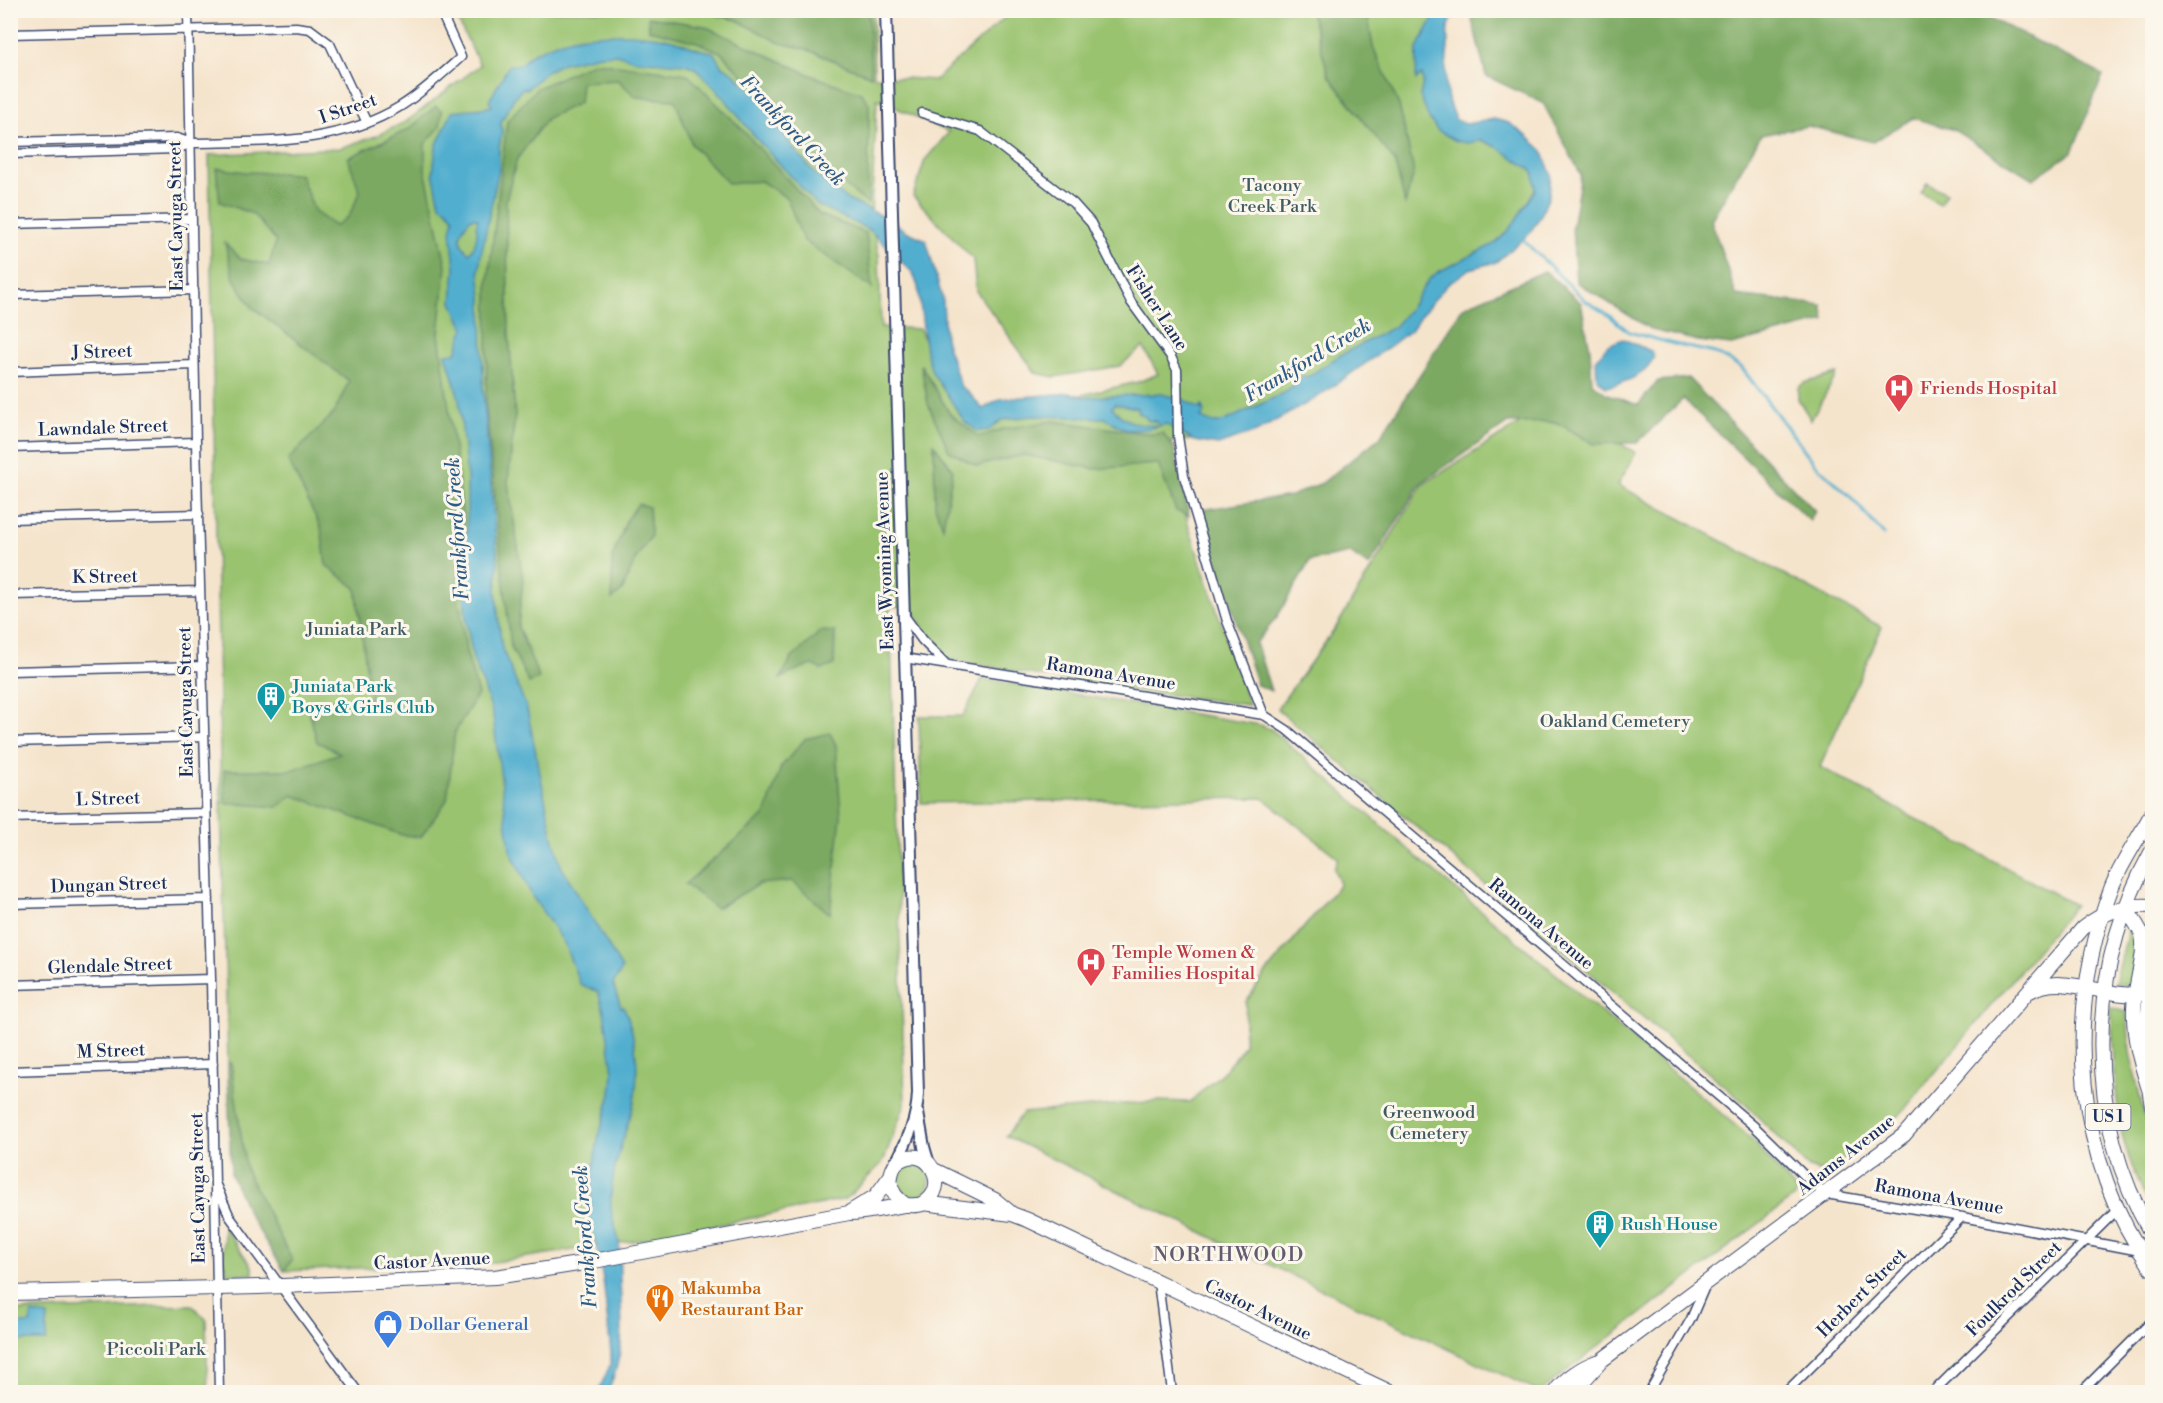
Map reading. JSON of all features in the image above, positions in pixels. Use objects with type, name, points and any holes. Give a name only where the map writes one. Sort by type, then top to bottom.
[{"type":"main road","name":"US 1","points":[[2152,813],[2119,872],[2102,914],[2085,988],[2081,1039],[2083,1082],[2096,1148],[2118,1209],[2152,1269]]},
{"type":"main road","name":"US 1","points":[[2152,851],[2136,880],[2112,952],[2104,990],[2101,1031],[2101,1064],[2110,1126],[2123,1173],[2152,1235]]},
{"type":"main road","points":[[2102,914],[2125,908],[2152,906]]},
{"type":"main road","points":[[2125,908],[2137,925],[2143,940],[2143,951],[2134,994],[2134,1035],[2149,1089]]},
{"type":"main road","name":"Adams Avenue","points":[[1568,1392],[1585,1379],[1602,1360],[1904,1135],[2083,928],[2102,914]]},
{"type":"main road","points":[[2025,993],[2048,984],[2134,994],[2152,988]]},
{"type":"main road","name":"US 1","points":[[2152,988],[2146,1033],[2152,1106]]},
{"type":"main road","points":[[916,1156],[932,1167],[936,1186],[933,1194],[923,1203],[906,1205],[893,1194],[890,1178],[896,1163],[916,1156]]},
{"type":"main road","name":"Castor Avenue","points":[[932,1167],[995,1200],[1012,1214],[1390,1392]]},
{"type":"main road","name":"Castor Avenue","points":[[849,1213],[876,1196],[890,1178]]},
{"type":"main road","name":"Castor Avenue","points":[[923,1203],[1012,1214]]},
{"type":"main road","name":"Castor Avenue","points":[[10,1293],[280,1286],[495,1277],[578,1264],[849,1213],[872,1212],[906,1205]]},
{"type":"main road","name":"Adams Avenue","points":[[1555,1392],[1560,1385],[1587,1365],[1602,1360]]},
{"type":"street","name":"East Cayuga Street","points":[[188,10],[194,365],[211,979],[219,1392]]},
{"type":"street","name":"I Street","points":[[10,153],[177,149],[191,143],[306,139],[343,132],[400,106],[428,86],[461,57],[440,10]]},
{"type":"street","name":"East Wyoming Avenue","points":[[887,12],[917,1110],[924,1147],[932,1167]]},
{"type":"street","points":[[10,34],[296,27],[310,30],[330,44],[367,123]]},
{"type":"street","name":"Fisher Lane","points":[[922,113],[980,131],[1073,203],[1091,224],[1131,302],[1171,357],[1177,370],[1178,436],[1184,476],[1227,621],[1264,715]]},
{"type":"street","name":"I Street","points":[[10,142],[177,138],[191,143]]},
{"type":"street","points":[[10,224],[192,219]]},
{"type":"street","points":[[10,295],[194,290]]},
{"type":"street","name":"J Street","points":[[10,372],[194,365]]},
{"type":"street","name":"Lawndale Street","points":[[10,448],[196,442]]},
{"type":"street","points":[[10,519],[199,514]]},
{"type":"street","name":"K Street","points":[[10,595],[200,591]]},
{"type":"street","points":[[903,613],[922,640],[946,664]]},
{"type":"street","name":"Ramona Avenue","points":[[904,658],[1264,715],[1296,737],[1746,1120],[1826,1194],[2140,1251]]},
{"type":"street","points":[[10,671],[202,666]]},
{"type":"street","points":[[10,742],[203,737]]},
{"type":"street","name":"L Street","points":[[10,818],[205,813]]},
{"type":"street","name":"Dungan Street","points":[[10,904],[209,899]]},
{"type":"street","name":"Glendale Street","points":[[10,985],[211,979]]},
{"type":"street","name":"M Street","points":[[10,1071],[213,1064]]},
{"type":"street","name":"East Wyoming Avenue","points":[[896,1163],[911,1134],[917,1110]]},
{"type":"street","points":[[215,1183],[230,1217],[358,1392]]},
{"type":"street","name":"Foulkrod Street","points":[[1933,1392],[2118,1209]]},
{"type":"street","name":"Herbert Street","points":[[1786,1392],[1962,1217]]},
{"type":"street","points":[[1158,1282],[1172,1392]]},
{"type":"street","points":[[1649,1392],[1691,1318],[1707,1282]]},
{"type":"street","points":[[2081,1392],[2152,1321]]},
{"type":"green space","points":[[1447,10],[1436,48],[1451,134],[1526,142],[1545,177],[1532,223],[1453,273],[1410,326],[1215,438],[1169,442],[1189,528],[1249,705],[1086,684],[946,659],[931,645],[912,607],[890,606],[905,1104],[883,1162],[846,1199],[653,1238],[488,1263],[284,1271],[231,1174],[221,809],[209,155],[340,148],[376,136],[407,121],[480,65],[453,11],[873,11],[874,76],[935,80],[1012,11]],"holes":[[[877,99],[949,132],[925,160],[913,196],[973,259],[976,291],[1036,373],[1054,377],[1120,366],[1143,347],[1158,374],[1138,382],[984,417],[933,362],[920,329],[881,327],[879,256],[871,216]]]},
{"type":"green space","points":[[1474,10],[1977,11],[2103,75],[2072,152],[2033,179],[1954,130],[1913,118],[1873,142],[1808,126],[1761,135],[1711,220],[1736,295],[1822,305],[1825,321],[1731,345],[1698,341],[1652,330],[1576,282],[1572,227],[1581,175],[1543,103],[1486,76],[1472,20]]},
{"type":"green space","points":[[699,11],[866,11],[869,13],[871,76],[806,49],[780,43],[737,20]]},
{"type":"green space","points":[[1310,11],[1367,11],[1373,47],[1399,105],[1414,172],[1405,204],[1395,162],[1329,76]]},
{"type":"green space","points":[[648,17],[704,26],[813,76],[861,93],[869,103],[868,204],[830,174],[769,102],[720,52],[697,42],[649,30]]},
{"type":"green space","points":[[595,62],[687,74],[739,126],[820,215],[866,233],[872,288],[803,240],[787,198],[761,181],[729,184],[692,145],[675,100],[636,97],[618,80],[581,82],[579,103],[547,118],[517,159],[506,200],[509,334],[515,415],[508,482],[523,580],[518,627],[539,678],[529,683],[511,647],[501,557],[486,408],[488,283],[507,121],[537,88]]},
{"type":"green space","points":[[436,106],[442,111],[440,127],[425,144],[425,170],[446,265],[439,334],[464,522],[457,586],[466,651],[478,694],[455,732],[447,800],[421,837],[402,835],[292,795],[278,807],[225,803],[224,770],[291,770],[340,753],[317,742],[307,703],[370,698],[356,588],[326,565],[321,528],[288,460],[334,413],[349,381],[252,307],[234,279],[225,243],[241,259],[269,265],[276,241],[253,214],[220,202],[216,168],[246,172],[300,174],[315,212],[335,226],[349,216],[360,192],[348,158],[409,129]]},
{"type":"green space","points":[[1927,183],[1946,193],[1940,204],[1921,193]]},
{"type":"green space","points":[[1545,271],[1581,303],[1590,349],[1592,383],[1607,394],[1638,405],[1658,381],[1688,378],[1815,511],[1810,521],[1683,399],[1637,443],[1594,444],[1556,422],[1508,423],[1420,484],[1369,566],[1350,553],[1310,561],[1277,617],[1256,643],[1271,691],[1257,685],[1200,510],[1291,496],[1322,483],[1380,437],[1463,307]]},
{"type":"green space","points":[[921,365],[950,414],[979,437],[1003,429],[1053,421],[1153,434],[1163,433],[1174,448],[1189,516],[1176,511],[1158,464],[1095,469],[1024,455],[977,466],[949,451],[928,404]]},
{"type":"green space","points":[[1837,374],[1811,420],[1798,399],[1798,388],[1804,383]]},
{"type":"green space","name":"Oakland Cemetery","points":[[1552,403],[1636,453],[1618,485],[1882,627],[1820,767],[2075,905],[1888,1129],[1832,1170],[1818,1171],[1809,1168],[1742,1101],[1277,709],[1335,629],[1422,485]]},
{"type":"green space","points":[[934,444],[953,470],[943,527],[935,506]]},
{"type":"green space","points":[[638,504],[649,507],[651,536],[635,560],[622,591],[612,599],[612,558],[627,519]]},
{"type":"green space","points":[[821,631],[835,632],[834,665],[821,670],[814,665],[801,668],[780,679],[791,659]]},
{"type":"green space","name":"Greenwood Cemetery","points":[[982,679],[1260,725],[1272,730],[1416,856],[1748,1136],[1799,1193],[1539,1392],[1217,1240],[1006,1136],[1023,1113],[1158,1101],[1190,1102],[1225,1070],[1244,1045],[1246,1002],[1265,974],[1340,884],[1334,869],[1338,858],[1263,798],[921,803],[919,716],[963,716]]},
{"type":"green space","points":[[830,733],[836,745],[841,816],[830,914],[792,881],[759,884],[716,908],[685,884],[765,815],[781,767],[805,739]]},
{"type":"green space","points":[[2130,923],[2139,935],[2132,985],[2115,984]]},
{"type":"green space","points":[[2111,1008],[2127,1012],[2130,1053],[2152,1149],[2152,1212],[2131,1164],[2122,1134],[2116,1087]]},
{"type":"green space","points":[[228,1063],[231,1063],[246,1170],[292,1260],[284,1271],[249,1215],[231,1174]]},
{"type":"green space","points":[[913,1163],[925,1168],[930,1180],[925,1192],[913,1197],[901,1192],[896,1180],[901,1168]]},
{"type":"green space","points":[[224,1227],[253,1268],[253,1274],[226,1273],[226,1265],[223,1265]]},
{"type":"green space","name":"Piccoli Park","points":[[192,1305],[206,1319],[208,1392],[11,1392],[10,1311]]},
{"type":"water","points":[[1437,11],[1456,11],[1448,28],[1446,66],[1447,94],[1452,111],[1456,120],[1466,124],[1494,119],[1509,123],[1542,150],[1551,174],[1549,196],[1541,215],[1529,234],[1496,262],[1469,269],[1446,286],[1412,329],[1393,344],[1316,398],[1256,432],[1218,445],[1194,441],[1166,424],[1148,429],[1126,430],[1105,418],[1031,416],[1002,420],[989,430],[977,431],[964,421],[932,372],[926,352],[918,287],[913,273],[870,230],[817,205],[754,136],[722,95],[695,68],[685,64],[635,60],[616,54],[600,55],[563,63],[547,71],[527,89],[523,88],[514,98],[501,122],[499,169],[479,272],[482,296],[483,389],[498,564],[496,591],[502,648],[527,709],[552,833],[561,866],[622,969],[613,984],[632,1032],[637,1071],[635,1097],[614,1170],[611,1195],[620,1253],[622,1337],[618,1362],[608,1392],[598,1392],[611,1363],[611,1353],[603,1279],[590,1216],[594,1162],[611,1094],[613,1072],[604,1012],[598,992],[580,984],[563,941],[532,896],[510,850],[493,715],[473,659],[466,619],[464,590],[467,552],[467,478],[459,399],[446,354],[456,353],[464,329],[452,302],[455,268],[451,231],[454,218],[447,209],[440,205],[433,173],[436,146],[452,112],[492,106],[489,101],[509,65],[521,64],[538,51],[571,38],[606,34],[648,36],[669,39],[713,52],[721,65],[735,74],[759,96],[793,148],[817,176],[848,200],[926,240],[943,301],[945,339],[961,387],[983,409],[1000,399],[1069,393],[1085,397],[1161,394],[1184,400],[1200,409],[1202,405],[1204,413],[1201,418],[1213,423],[1225,421],[1288,391],[1299,378],[1309,376],[1339,356],[1394,327],[1429,279],[1438,272],[1496,243],[1511,227],[1535,190],[1534,174],[1530,169],[1497,147],[1481,140],[1468,143],[1456,141],[1437,130],[1429,119],[1420,96],[1422,75],[1416,80],[1417,49]],"holes":[[[471,218],[478,220],[476,240],[469,253],[462,244],[461,235]],[[1115,404],[1137,408],[1138,413],[1147,420],[1158,422],[1159,425],[1139,424],[1127,420],[1112,407]]]},
{"type":"water","points":[[1623,339],[1651,351],[1654,357],[1640,374],[1627,381],[1606,387],[1597,378],[1596,360],[1608,345]]},
{"type":"water","points":[[32,1313],[48,1316],[46,1341],[14,1341],[14,1324],[30,1324]]},
{"type":"waterway","points":[[1520,237],[1586,301],[1610,316],[1629,332],[1715,353],[1741,367],[1815,464],[1849,495],[1884,535]]},
{"type":"place","name":"Friends Hospital","points":[[1899,414]]},
{"type":"place","name":"Juniata Park Boys & Girls Club","points":[[271,722]]},
{"type":"place","name":"Temple Women & Families Hospital","points":[[1091,988]]},
{"type":"place","name":"Rush House","points":[[1600,1250]]},
{"type":"place","name":"Makumba Restaurant Bar","points":[[660,1324]]},
{"type":"place","name":"Dollar General","points":[[388,1350]]},
{"type":"district","name":"NORTHWOOD","points":[[1229,1255]]},
{"type":"water label","name":"Frankford Creek","points":[[792,131]]},
{"type":"water label","name":"Frankford Creek","points":[[1308,361]]},
{"type":"water label","name":"Frankford Creek","points":[[458,529]]},
{"type":"water label","name":"Frankford Creek","points":[[586,1237]]},
{"type":"park label","name":"Tacony Creek Park","points":[[1272,195]]},
{"type":"park label","name":"Juniata Park","points":[[356,629]]}]
